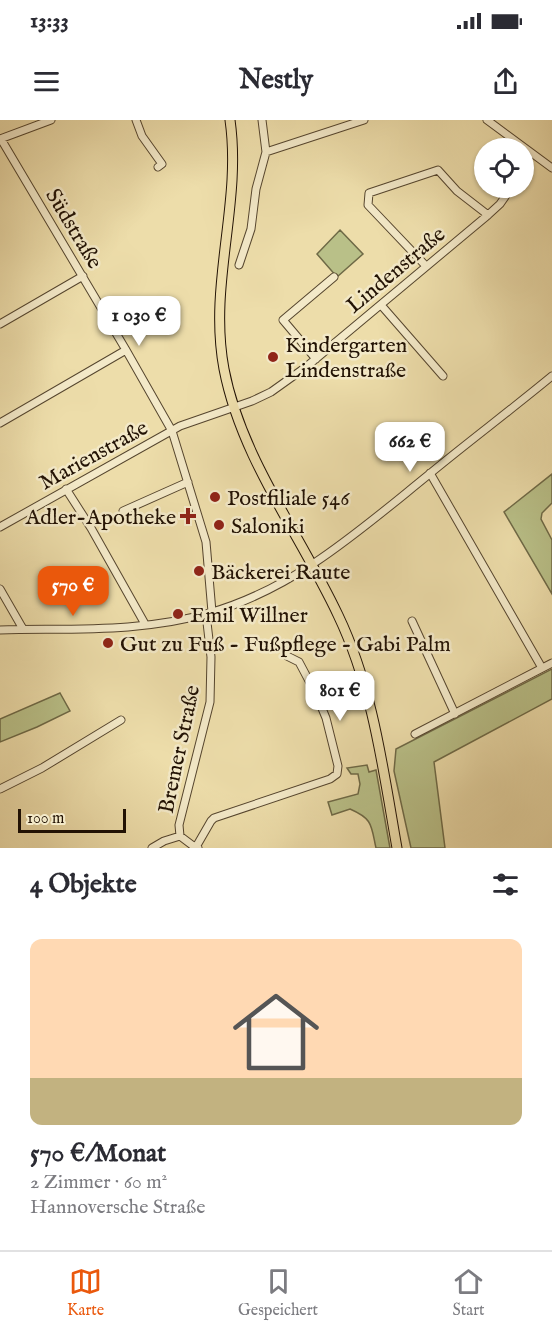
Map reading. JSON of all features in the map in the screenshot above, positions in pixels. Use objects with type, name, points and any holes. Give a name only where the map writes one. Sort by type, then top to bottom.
[{"type":"main road","points":[[230,120],[233,182],[220,276],[219,313],[224,368],[234,407],[258,466],[346,633],[365,687],[380,751],[397,848]]},
{"type":"street","points":[[1,139],[51,120]]},
{"type":"street","points":[[135,120],[142,136],[162,164],[158,168]]},
{"type":"street","points":[[239,265],[251,229],[256,189],[266,152],[262,120]]},
{"type":"street","points":[[266,152],[364,120]]},
{"type":"street","points":[[487,120],[552,168]]},
{"type":"street","name":"Südstraße","points":[[1,139],[172,431],[188,482]]},
{"type":"street","points":[[426,266],[368,205],[369,193],[438,170],[457,191],[488,214]]},
{"type":"street","name":"Lindenstraße","points":[[234,407],[271,392],[316,359],[500,204],[504,198]]},
{"type":"street","points":[[0,324],[83,276]]},
{"type":"street","points":[[316,359],[283,320],[334,277]]},
{"type":"street","points":[[381,305],[442,376]]},
{"type":"street","points":[[0,423],[126,350]]},
{"type":"street","points":[[0,630],[119,628],[145,624],[209,613],[280,584],[312,566],[552,376]]},
{"type":"street","name":"Marienstraße","points":[[0,527],[172,431],[234,407]]},
{"type":"street","points":[[430,473],[542,668]]},
{"type":"street","points":[[123,511],[188,482]]},
{"type":"street","name":"Bremer Straße","points":[[188,482],[206,542],[211,657],[210,702],[179,825],[180,836],[197,848]]},
{"type":"street","points":[[66,489],[91,528],[145,624]]},
{"type":"street","points":[[0,589],[23,629]]},
{"type":"street","points":[[412,621],[455,714]]},
{"type":"street","points":[[197,848],[214,818],[330,779],[337,774],[338,766],[326,718],[316,694],[299,662],[287,656]]},
{"type":"street","points":[[415,734],[552,663]]},
{"type":"street","points":[[0,789],[42,768],[121,720]]},
{"type":"street","points":[[152,848],[180,836]]},
{"type":"green space","points":[[340,230],[363,254],[337,277],[317,254]]},
{"type":"green space","points":[[552,474],[552,503],[542,513],[541,519],[552,540],[552,594],[504,512]]},
{"type":"green space","points":[[552,669],[552,699],[434,762],[445,848],[411,848],[394,771],[396,749]]},
{"type":"green space","points":[[60,693],[70,711],[0,742],[0,719]]},
{"type":"green space","points":[[367,765],[369,772],[376,770],[390,848],[376,848],[372,828],[363,816],[350,809],[332,815],[328,802],[358,794],[360,784],[358,774],[351,774],[347,768]]},
{"type":"place","name":"Kindergarten Lindenstraße","points":[[273,357]]},
{"type":"place","name":"Postfiliale 546","points":[[215,497]]},
{"type":"place","name":"Adler-Apotheke","points":[[188,516]]},
{"type":"place","name":"Saloniki","points":[[219,525]]},
{"type":"place","name":"Bäckerei Raute","points":[[199,571]]},
{"type":"place","name":"Emil Willner","points":[[178,614]]},
{"type":"place","name":"Gut zu Fuß - Fußpflege - Gabi Palm","points":[[108,643]]}]
